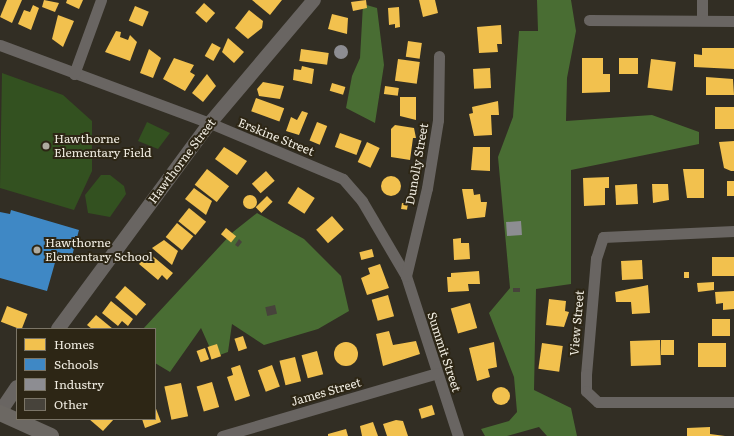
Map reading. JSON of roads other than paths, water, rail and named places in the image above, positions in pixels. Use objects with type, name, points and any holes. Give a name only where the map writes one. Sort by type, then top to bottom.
[{"type":"main road","points":[[0,412],[16,420]]},
{"type":"main road","points":[[17,420],[51,436]]},
{"type":"street","points":[[74,74],[102,0]]},
{"type":"street","name":"Hawthorne Street","points":[[59,328],[210,123],[314,0]]},
{"type":"street","points":[[702,0],[702,20]]},
{"type":"street","points":[[589,20],[734,21]]},
{"type":"street","name":"Erskine Street","points":[[0,46],[210,123],[343,179],[362,202],[406,276]]},
{"type":"street","name":"Dunolly Street","points":[[406,276],[427,188],[438,120],[439,56]]},
{"type":"street","name":"View Street","points":[[734,231],[614,234],[603,237],[596,258],[586,374],[586,390],[598,402],[734,402]]},
{"type":"street","name":"Summit Street","points":[[406,276],[458,436]]},
{"type":"street","name":"James Street","points":[[222,436],[437,373]]},
{"type":"street","points":[[0,412],[16,388]]},
{"type":"place","name":"Hawthorne Elementary Field","points":[[46,146]]},
{"type":"place","name":"Hawthorne Elementary School","points":[[37,250]]}]
